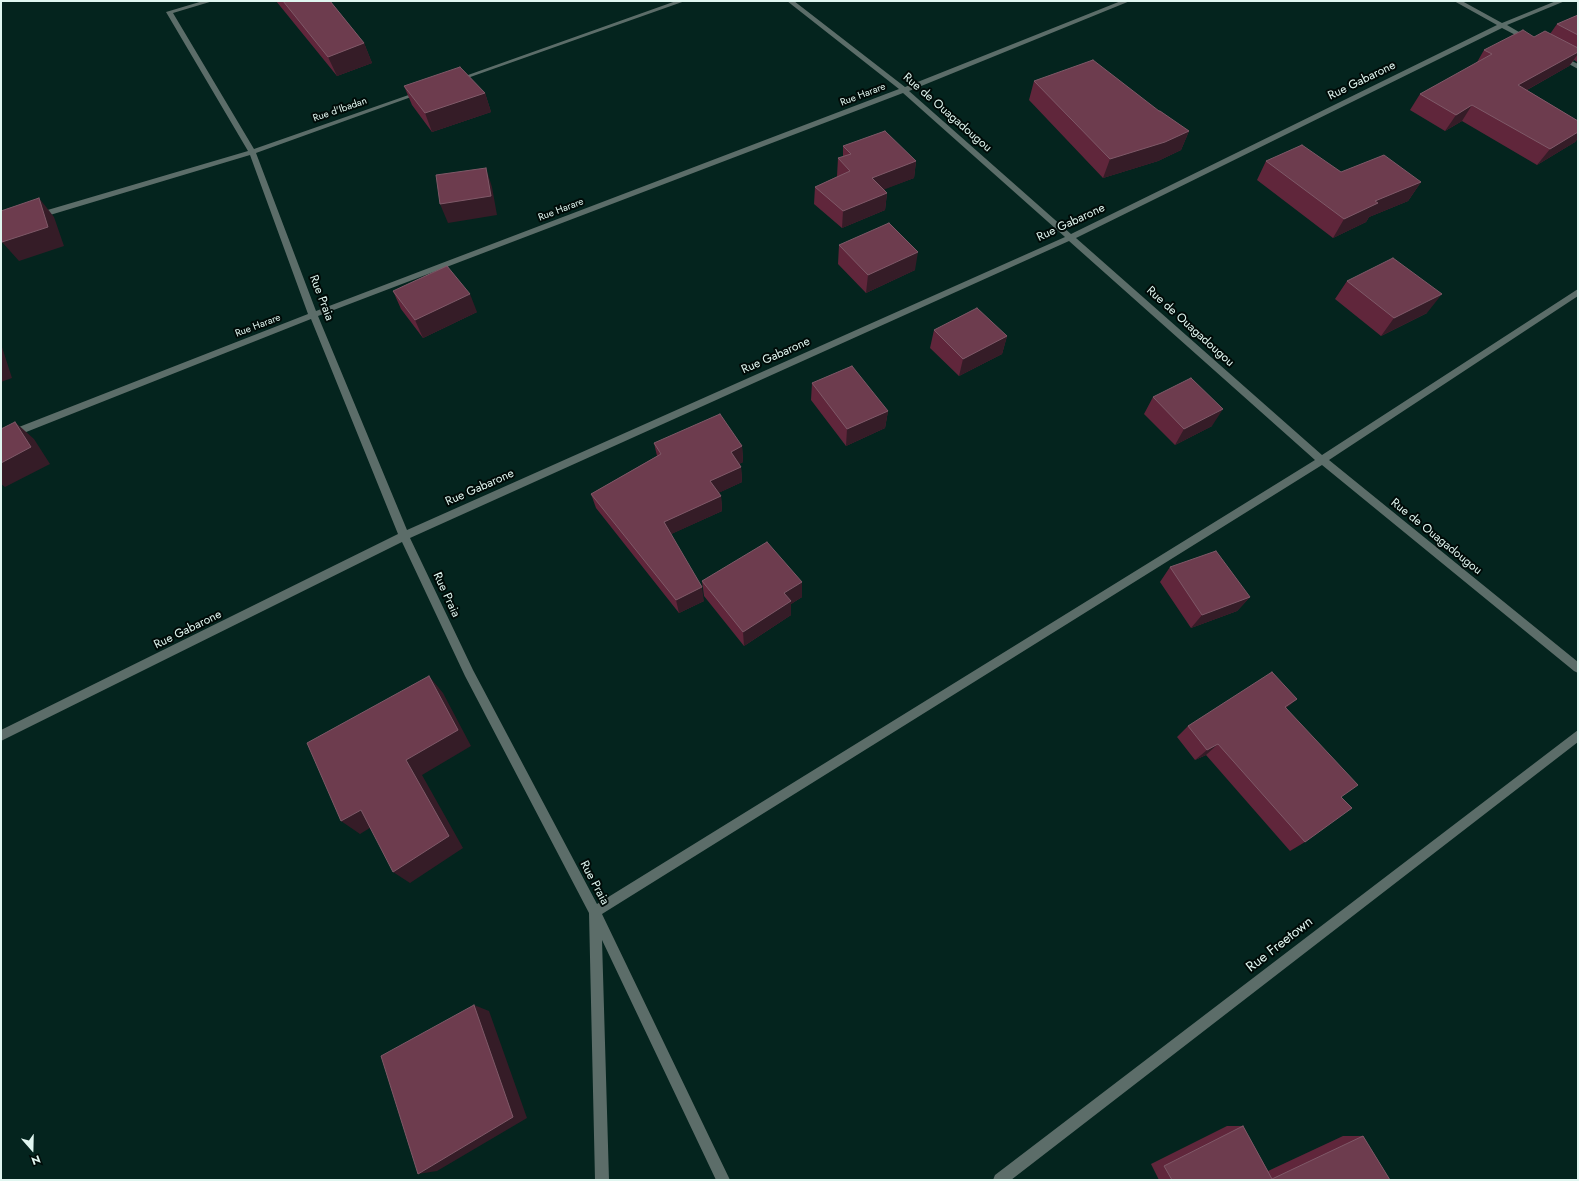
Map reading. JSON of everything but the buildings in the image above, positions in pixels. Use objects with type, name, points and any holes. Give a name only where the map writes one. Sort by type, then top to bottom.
[{"type":"street","name":"Rue Praia","points":[[210,1],[169,12],[252,152],[313,315],[404,536],[469,673],[595,912],[723,1180]]},
{"type":"street","points":[[451,82],[682,1]]},
{"type":"street","name":"Rue de Ouagadougou","points":[[790,1],[904,90],[1322,460],[1578,668]]},
{"type":"street","name":"Rue Harare","points":[[1,438],[313,315],[904,90],[1127,1]]},
{"type":"street","points":[[1457,1],[1536,44]]},
{"type":"street","name":"Rue Gabarone","points":[[1,736],[404,536],[1071,237],[1502,25],[1562,1]]},
{"type":"street","points":[[1550,52],[1578,67]]},
{"type":"street","name":"Rue d'Ibadan","points":[[31,218],[252,152],[429,90]]},
{"type":"street","points":[[602,1180],[595,912],[1322,460],[1578,292]]},
{"type":"street","name":"Rue Freetown","points":[[1000,1180],[1578,735]]}]
